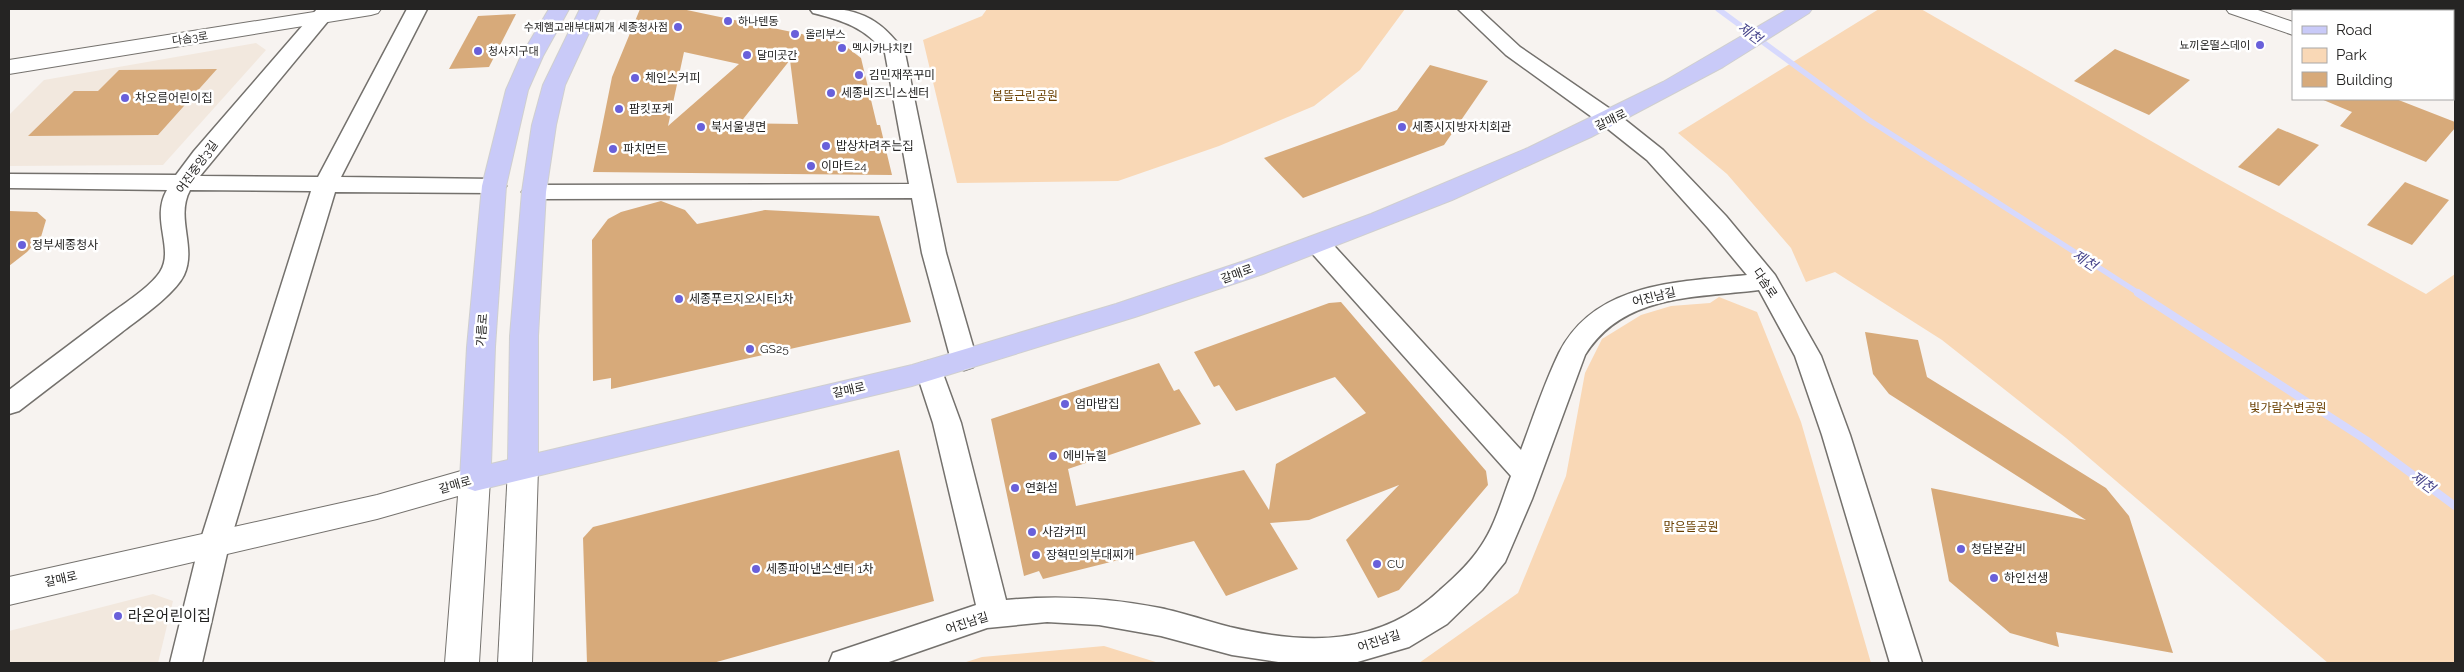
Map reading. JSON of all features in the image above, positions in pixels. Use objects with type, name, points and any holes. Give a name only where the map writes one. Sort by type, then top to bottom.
[{"type":"main road","name":"가름로","points":[[475,479],[480,347],[494,186],[517,90],[532,56],[559,9]]},
{"type":"main road","points":[[523,468],[524,336],[534,192],[544,125],[554,85],[590,9]]},
{"type":"main road","name":"갈매로","points":[[475,479],[929,371],[1122,314],[1318,244],[1474,181],[1611,120],[1743,48],[1802,9]]},
{"type":"street","name":"다솜3로","points":[[9,67],[325,13],[371,9]]},
{"type":"street","points":[[186,663],[214,545],[325,185],[417,9]]},
{"type":"street","points":[[820,9],[837,12],[864,21],[877,30],[895,53],[934,252],[964,360]]},
{"type":"street","name":"다솜로","points":[[1468,9],[1513,51],[1611,120],[1655,155],[1717,222],[1766,280],[1811,365],[1859,508],[1906,663]]},
{"type":"street","points":[[2236,9],[2292,29]]},
{"type":"street","name":"어진중앙3길","points":[[9,404],[142,304],[171,276],[176,263],[177,249],[171,214],[173,200],[202,156],[325,13]]},
{"type":"street","points":[[9,181],[494,186]]},
{"type":"street","points":[[534,192],[921,191]]},
{"type":"street","points":[[1318,244],[1526,474]]},
{"type":"street","name":"어진남길","points":[[845,663],[994,614],[1047,609],[1099,612],[1161,622],[1232,641],[1303,652],[1348,651],[1398,637],[1436,614],[1471,581],[1494,553],[1572,354],[1584,335],[1601,319],[1628,303],[1657,294],[1766,280]]},
{"type":"street","points":[[929,371],[948,423],[994,614]]},
{"type":"street","points":[[516,663],[523,468]]},
{"type":"street","name":"갈매로","points":[[9,591],[377,507],[475,479]]},
{"type":"street","name":"가름로","points":[[462,663],[475,479]]},
{"type":"shaded area","name":"차오름어린이집","points":[[256,43],[266,50],[163,165],[9,166],[9,115],[44,80]]},
{"type":"shaded area","name":"라온어린이집","points":[[153,594],[173,601],[158,663],[9,663],[9,631]]},
{"type":"green space","name":"봄뜰근린공원","points":[[987,9],[1405,9],[1360,70],[1314,106],[1219,146],[1118,181],[957,183],[923,40],[982,16]]},
{"type":"green space","name":"빛가람수변공원","points":[[1879,9],[1921,9],[2200,169],[2426,294],[2455,274],[2455,663],[2328,663],[2066,438],[1942,340],[1835,272],[1806,282],[1791,248],[1727,174],[1678,133]]},
{"type":"green space","name":"맑은뜰공원","points":[[1719,297],[1757,312],[1801,422],[1871,663],[1419,663],[1518,593],[1566,476],[1585,373],[1602,339],[1641,315],[1671,306],[1710,303]]},
{"type":"green space","points":[[1104,646],[1159,663],[963,663],[982,657]]},
{"type":"building","name":"세종비즈니스센터","points":[[640,9],[682,9],[840,42],[861,58],[877,125],[880,125],[892,175],[593,172],[612,77]],"holes":[[[684,52],[739,64],[668,126]],[[790,60],[798,124],[740,123]]]},
{"type":"building","name":"청사지구대","points":[[516,14],[489,67],[449,69],[478,16]]},
{"type":"building","points":[[2115,49],[2190,80],[2149,115],[2074,81]]},
{"type":"building","name":"세종시지방자치회관","points":[[1430,65],[1488,81],[1444,145],[1303,198],[1264,158],[1397,110]]},
{"type":"building","points":[[217,69],[158,135],[28,136],[74,91],[98,91],[119,70]]},
{"type":"building","points":[[2323,100],[2399,100],[2455,122],[2455,128],[2426,162],[2340,126],[2352,112]]},
{"type":"building","points":[[2278,128],[2319,145],[2279,186],[2238,167]]},
{"type":"building","points":[[2405,182],[2449,200],[2412,245],[2367,225]]},
{"type":"building","points":[[661,201],[685,210],[697,224],[765,210],[879,216],[911,322],[611,389],[611,378],[593,381],[592,240],[608,219],[621,212]]},
{"type":"building","name":"정부세종청사","points":[[9,211],[37,212],[46,220],[41,237],[27,252],[9,266]]},
{"type":"building","name":"에비뉴힐","points":[[1341,302],[1486,471],[1488,485],[1399,590],[1378,598],[1346,540],[1399,485],[1309,520],[1270,523],[1298,569],[1226,596],[1194,541],[1043,579],[1039,571],[1024,576],[991,419],[1159,363],[1174,391],[1179,389],[1201,424],[1068,469],[1076,506],[1244,470],[1269,510],[1276,464],[1366,413],[1335,377],[1236,411],[1219,385],[1214,387],[1194,352],[1329,303]]},
{"type":"building","points":[[1865,332],[1918,340],[1927,377],[2106,488],[2129,516],[2173,653],[2056,632],[2059,647],[2010,633],[1949,581],[1931,488],[2086,520],[1889,394],[1873,374]]},
{"type":"building","name":"세종파이낸스센터 1차","points":[[899,450],[934,601],[713,663],[587,663],[583,538],[593,527]]},
{"type":"waterway","name":"제천","points":[[1718,9],[1869,120],[2140,294]]},
{"type":"waterway","name":"제천","points":[[2138,293],[2366,440],[2455,506]]},
{"type":"place","name":"하나텐동","points":[[728,21]]},
{"type":"place","name":"수제햄고래부대찌개 세종청사점","points":[[678,27]]},
{"type":"place","name":"올리부스","points":[[795,34]]},
{"type":"place","name":"뇨끼온떨스데이","points":[[2260,45]]},
{"type":"place","name":"멕시카나치킨","points":[[842,48]]},
{"type":"place","name":"청사지구대","points":[[478,51]]},
{"type":"place","name":"달미곳간","points":[[747,55]]},
{"type":"place","name":"김민재쭈꾸미","points":[[859,75]]},
{"type":"place","name":"체인스커피","points":[[635,78]]},
{"type":"place","name":"세종비즈니스센터","points":[[831,93]]},
{"type":"place","name":"차오름어린이집","points":[[125,98]]},
{"type":"place","name":"팜킷포케","points":[[619,109]]},
{"type":"place","name":"북서울냉면","points":[[701,127]]},
{"type":"place","name":"세종시지방자치회관","points":[[1402,127]]},
{"type":"place","name":"밥상차려주는집","points":[[826,146]]},
{"type":"place","name":"파치먼트","points":[[613,149]]},
{"type":"place","name":"이마트24","points":[[811,166]]},
{"type":"place","name":"정부세종청사","points":[[22,245]]},
{"type":"place","name":"세종푸르지오시티1차","points":[[679,299]]},
{"type":"place","name":"GS25","points":[[750,349]]},
{"type":"place","name":"엄마밥집","points":[[1065,404]]},
{"type":"place","name":"에비뉴힐","points":[[1053,456]]},
{"type":"place","name":"연화섬","points":[[1015,488]]},
{"type":"place","name":"사감커피","points":[[1032,532]]},
{"type":"place","name":"청담본갈비","points":[[1961,549]]},
{"type":"place","name":"장혁민의부대찌개","points":[[1036,555]]},
{"type":"place","name":"CU","points":[[1377,564]]},
{"type":"place","name":"세종파이낸스센터 1차","points":[[756,569]]},
{"type":"place","name":"하인선생","points":[[1994,578]]},
{"type":"place","name":"라온어린이집","points":[[118,616]]}]
